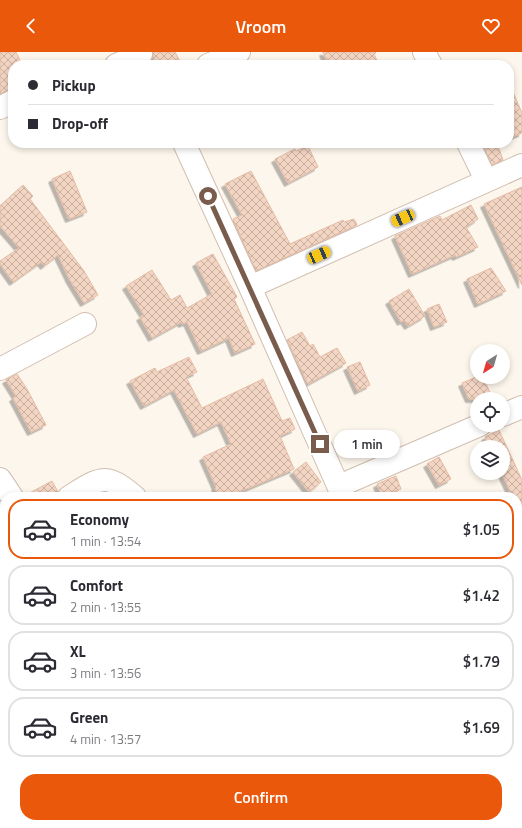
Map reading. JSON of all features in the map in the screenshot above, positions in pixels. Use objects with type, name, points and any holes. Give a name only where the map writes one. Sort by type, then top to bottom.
[{"type":"street","points":[[220,60],[239,52]]},
{"type":"street","points":[[132,60],[142,57]]},
{"type":"street","points":[[186,148],[341,492],[470,430]]},
{"type":"street","points":[[470,148],[486,180]]},
{"type":"street","points":[[250,287],[522,165]]},
{"type":"street","points":[[0,369],[85,324]]},
{"type":"street","points":[[510,412],[522,406]]},
{"type":"street","points":[[0,479],[9,492]]},
{"type":"street","points":[[78,492],[94,483],[106,480],[121,486],[129,492]]},
{"type":"building","points":[[0,52],[16,52],[20,60],[8,60],[8,90],[0,94]]},
{"type":"building","points":[[153,52],[175,52],[179,60],[155,60]]},
{"type":"building","points":[[323,52],[375,52],[376,53],[374,54],[377,60],[357,60],[326,60]]},
{"type":"building","points":[[514,95],[522,113],[522,133],[514,136]]},
{"type":"building","points":[[303,148],[309,148],[318,167],[288,183],[275,159],[295,149],[296,151]]},
{"type":"building","points":[[484,148],[499,148],[503,160],[492,165]]},
{"type":"building","points":[[70,171],[87,212],[69,219],[52,179]]},
{"type":"building","points":[[251,171],[290,244],[343,220],[344,222],[354,219],[357,225],[256,271],[233,219],[242,215],[225,184]]},
{"type":"building","points":[[23,185],[33,196],[30,199],[84,271],[98,295],[84,303],[70,280],[58,255],[44,266],[41,262],[13,282],[0,264],[0,261],[19,248],[0,226],[0,206]]},
{"type":"building","points":[[522,187],[522,285],[484,204]]},
{"type":"building","points":[[471,205],[478,219],[466,227],[478,247],[456,257],[455,255],[412,274],[395,236],[440,216],[442,220]]},
{"type":"building","points":[[213,254],[237,297],[234,299],[255,344],[235,353],[229,338],[201,351],[187,322],[182,324],[181,322],[152,338],[140,317],[144,315],[126,286],[152,270],[171,300],[180,295],[187,308],[212,294],[196,263]]},
{"type":"building","points":[[491,268],[506,291],[478,304],[467,279]]},
{"type":"building","points":[[409,289],[425,316],[408,326],[404,320],[401,322],[389,301]]},
{"type":"building","points":[[439,304],[447,322],[434,327],[427,309]]},
{"type":"building","points":[[302,332],[310,346],[313,344],[320,357],[337,348],[346,363],[308,384],[287,340]]},
{"type":"building","points":[[189,357],[197,372],[186,377],[202,408],[263,379],[282,421],[290,418],[295,429],[280,436],[294,469],[239,492],[217,492],[203,457],[231,444],[221,422],[197,434],[174,390],[144,406],[130,381],[155,368],[157,372]]},
{"type":"building","points":[[360,362],[370,385],[358,391],[347,367]]},
{"type":"building","points":[[17,374],[27,389],[46,425],[31,432],[13,398],[16,396],[6,380]]},
{"type":"building","points":[[470,380],[470,384],[486,384],[490,392],[470,392],[469,399],[462,383]]},
{"type":"building","points":[[495,432],[500,432],[504,440],[486,440],[485,437]]},
{"type":"building","points":[[510,454],[522,480],[522,492],[511,492],[505,480],[510,480]]},
{"type":"building","points":[[439,457],[451,479],[439,485],[427,464]]},
{"type":"building","points":[[306,462],[321,482],[309,492],[293,472]]},
{"type":"building","points":[[396,476],[401,489],[394,492],[380,492],[377,484]]},
{"type":"building","points":[[52,481],[58,492],[31,492]]},
{"type":"route","points":[[208,196],[320,444]]}]
